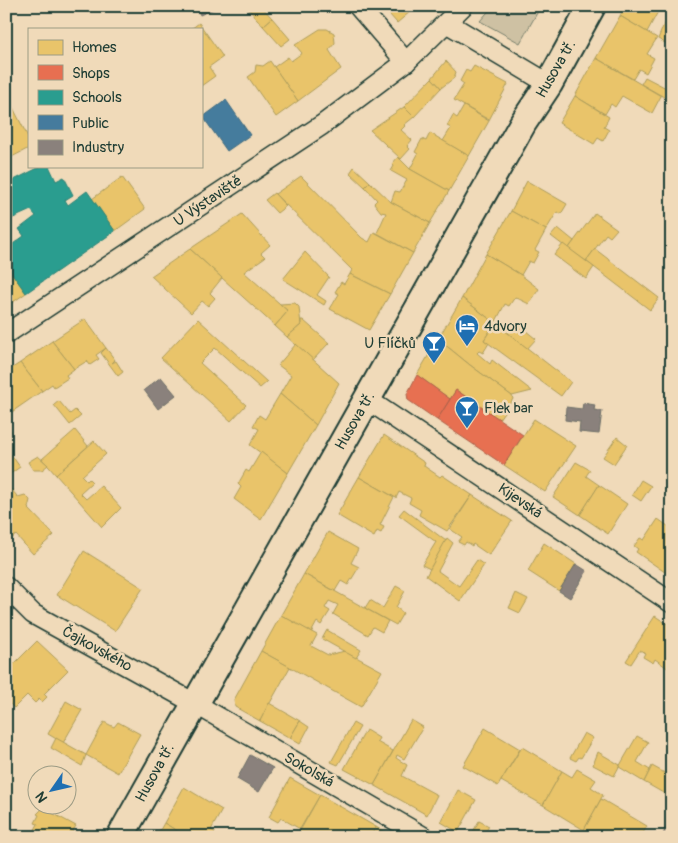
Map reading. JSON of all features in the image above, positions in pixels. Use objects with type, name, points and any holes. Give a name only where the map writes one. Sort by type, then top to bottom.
[{"type":"street","points":[[358,6],[406,62]]},
{"type":"street","name":"U Výstaviště","points":[[6,334],[322,125],[406,62],[463,6]]},
{"type":"street","name":"Husova tř.","points":[[120,837],[524,122],[549,84],[592,6]]},
{"type":"street","points":[[447,23],[549,84]]},
{"type":"street","name":"Kijevská","points":[[368,400],[672,603]]},
{"type":"street","name":"Čajkovského","points":[[6,587],[33,614],[194,703]]},
{"type":"street","name":"Sokolská","points":[[194,703],[424,837]]},
{"type":"shaded area","points":[[493,6],[541,6],[520,43],[480,21]]},
{"type":"building: Homes","points":[[246,6],[261,6],[272,18],[263,26]]},
{"type":"building: Homes","points":[[382,6],[417,6],[397,23]]},
{"type":"building: Homes","points":[[625,6],[661,6],[647,32],[620,16]]},
{"type":"building: Homes","points":[[620,16],[657,38],[647,54],[654,58],[646,73],[639,69],[633,79],[596,58]]},
{"type":"building: Homes","points":[[272,18],[290,39],[281,46],[263,26]]},
{"type":"building: Homes","points":[[199,23],[223,57],[209,67],[215,76],[202,85],[202,28],[192,28]]},
{"type":"building: Homes","points":[[664,24],[672,28],[672,47],[658,39]]},
{"type":"building: Homes","points":[[320,29],[327,29],[334,33],[335,43],[329,50],[341,69],[298,101],[274,67],[288,57],[291,61],[302,53],[295,45]]},
{"type":"building: Homes","points":[[596,58],[661,96],[652,113],[622,96],[615,107],[611,104],[605,114],[575,96]]},
{"type":"building: Homes","points":[[270,61],[298,101],[276,117],[248,77],[255,72],[256,65],[263,66]]},
{"type":"building: Homes","points":[[446,61],[456,72],[454,78],[441,88],[432,78]]},
{"type":"building: Homes","points":[[474,66],[508,84],[489,120],[454,100],[464,84],[460,81],[466,70],[470,72]]},
{"type":"building: Homes","points":[[645,77],[672,91],[671,101],[641,84]]},
{"type":"building: Homes","points":[[432,78],[441,88],[414,117],[404,107]]},
{"type":"building: Homes","points":[[6,94],[28,137],[28,149],[6,160]]},
{"type":"building: Homes","points":[[575,96],[609,117],[604,127],[609,130],[603,141],[598,138],[594,144],[559,123]]},
{"type":"building: Homes","points":[[464,106],[489,121],[469,156],[443,141],[451,128],[447,126],[453,115],[457,118]]},
{"type":"building: Homes","points":[[404,107],[414,117],[401,130],[412,140],[407,146],[410,149],[401,159],[370,130]]},
{"type":"building: Homes","points":[[430,133],[469,156],[449,191],[410,169],[418,154],[415,152],[422,139],[426,141]]},
{"type":"building: Homes","points":[[398,157],[410,169],[449,191],[430,223],[391,202],[395,191],[400,192],[407,180],[391,171],[394,166],[392,164]]},
{"type":"building: Homes","points":[[354,167],[370,182],[365,187],[350,173]]},
{"type":"building: Homes","points":[[301,176],[362,238],[369,242],[374,232],[413,253],[390,294],[350,274],[352,270],[275,194]]},
{"type":"building: Homes","points":[[122,177],[145,209],[115,231],[92,199]]},
{"type":"building: Homes","points":[[527,181],[567,204],[561,214],[557,212],[546,230],[511,211]]},
{"type":"building: Homes","points":[[370,182],[391,202],[430,223],[413,253],[377,233],[386,213],[381,212],[374,203],[377,200],[365,187]]},
{"type":"building: Homes","points":[[274,193],[286,206],[277,213],[265,200]]},
{"type":"building: Homes","points":[[511,211],[546,230],[535,250],[539,252],[533,263],[529,261],[521,275],[486,254]]},
{"type":"building: Homes","points":[[595,213],[617,229],[610,237],[606,234],[586,261],[568,249]]},
{"type":"building: Homes","points":[[242,214],[270,245],[261,253],[265,257],[244,272],[288,311],[275,326],[190,249]]},
{"type":"building: Homes","points":[[558,228],[574,241],[568,249],[551,236]]},
{"type":"building: Homes","points":[[563,244],[594,267],[586,279],[554,255]]},
{"type":"building: Homes","points":[[190,249],[222,278],[210,293],[215,298],[208,306],[202,301],[191,313],[151,276]]},
{"type":"building: Homes","points":[[595,249],[659,298],[650,310],[586,261]]},
{"type":"building: Homes","points":[[305,252],[329,277],[317,295],[326,301],[324,305],[283,279]]},
{"type":"building: Homes","points":[[486,254],[521,275],[539,289],[529,304],[515,297],[509,306],[505,304],[495,323],[462,298]]},
{"type":"building: Homes","points":[[6,265],[26,293],[6,307]]},
{"type":"building: Homes","points":[[350,274],[390,294],[369,330],[330,309],[339,294],[335,292],[341,282],[344,284]]},
{"type":"building: Homes","name":"4dvory","points":[[462,298],[495,323],[484,340],[489,343],[483,353],[479,351],[477,353],[490,364],[492,360],[532,391],[512,396],[438,339]]},
{"type":"building: Homes","points":[[295,303],[299,307],[301,325],[287,337],[275,326],[288,311],[280,304]]},
{"type":"building: Homes","points":[[85,319],[106,348],[96,355],[99,359],[90,365],[87,361],[74,369],[52,341]]},
{"type":"building: Homes","points":[[198,319],[267,382],[260,388],[215,348],[200,363],[246,405],[231,421],[161,358]]},
{"type":"building: Homes","points":[[301,320],[329,343],[313,360],[287,337],[301,325]]},
{"type":"building: Homes","points":[[515,322],[536,339],[527,349],[508,333]]},
{"type":"building: Homes","points":[[495,323],[571,382],[561,396],[484,340]]},
{"type":"building: Homes","points":[[438,339],[512,396],[513,399],[499,419],[456,390],[450,399],[417,375]]},
{"type":"building: Homes","points":[[52,341],[74,369],[66,375],[68,378],[54,387],[52,384],[42,391],[20,363]]},
{"type":"building: Homes","points":[[296,344],[339,383],[316,425],[280,394],[291,375],[278,365]]},
{"type":"building: Homes","points":[[106,348],[115,360],[112,363],[116,361],[123,372],[118,376],[101,353]]},
{"type":"building: Homes","points":[[20,363],[42,391],[6,416],[6,372]]},
{"type":"building: Homes","points":[[280,394],[316,425],[288,473],[250,445],[259,429],[253,426],[259,415],[265,419]]},
{"type":"building: Homes","points":[[59,401],[70,414],[75,410],[81,416],[70,425],[54,405]]},
{"type":"building: Homes","points":[[534,419],[576,446],[545,492],[504,465]]},
{"type":"building: Homes","points":[[6,424],[12,432],[6,435]]},
{"type":"building: Homes","points":[[75,430],[88,446],[56,475],[42,459]]},
{"type":"building: Homes","points":[[384,435],[425,463],[424,466],[440,477],[442,475],[472,495],[447,531],[419,515],[421,510],[409,503],[411,498],[399,492],[396,498],[359,477]]},
{"type":"building: Homes","points":[[617,437],[627,445],[614,464],[603,457]]},
{"type":"building: Homes","points":[[94,441],[106,454],[82,476],[87,481],[89,479],[92,482],[80,493],[86,499],[101,486],[121,508],[102,527],[56,475]]},
{"type":"building: Homes","points":[[261,452],[288,473],[261,519],[234,499],[241,487],[238,484],[246,470],[249,472]]},
{"type":"building: Homes","points":[[10,453],[20,467],[6,477],[6,456]]},
{"type":"building: Homes","points":[[38,456],[48,465],[42,470],[33,470],[28,462]]},
{"type":"building: Homes","points":[[576,462],[590,470],[586,476],[599,485],[580,515],[553,497]]},
{"type":"building: Homes","points":[[359,477],[394,497],[380,525],[384,527],[381,533],[377,531],[374,537],[337,515]]},
{"type":"building: Homes","points":[[641,480],[651,486],[641,501],[632,495]]},
{"type":"building: Homes","points":[[599,485],[627,504],[608,534],[580,515]]},
{"type":"building: Homes","points":[[10,488],[18,497],[25,495],[30,500],[28,508],[54,535],[33,554],[16,535],[6,543],[6,491]]},
{"type":"building: Homes","points":[[472,495],[512,521],[489,555],[473,544],[472,546],[466,542],[464,545],[458,542],[462,537],[450,529]]},
{"type":"building: Homes","points":[[404,509],[446,541],[430,569],[422,565],[436,542],[399,515]]},
{"type":"building: Homes","points":[[658,519],[672,529],[672,577],[636,552],[638,549],[634,546],[640,538],[644,540]]},
{"type":"building: Homes","points":[[328,532],[358,549],[351,563],[359,567],[348,585],[341,581],[335,591],[304,574]]},
{"type":"building: Homes","points":[[447,538],[453,543],[438,571],[459,586],[477,560],[484,565],[460,601],[426,576]]},
{"type":"building: Homes","points":[[544,543],[576,564],[559,591],[528,571]]},
{"type":"building: Homes","points":[[84,551],[143,588],[115,631],[57,595]]},
{"type":"building: Homes","points":[[304,574],[388,621],[382,632],[373,627],[368,635],[333,614],[338,605],[329,601],[325,608],[330,611],[321,625],[317,622],[311,633],[281,615]]},
{"type":"building: Homes","points":[[396,586],[405,591],[396,607],[403,613],[396,625],[365,608],[370,600],[383,608]]},
{"type":"building: Homes","points":[[516,593],[528,599],[520,613],[509,608]]},
{"type":"building: Homes","points":[[281,615],[317,635],[311,646],[328,655],[345,651],[382,671],[361,707],[261,651]]},
{"type":"building: Homes","points":[[655,616],[672,627],[670,670],[655,659],[653,663],[643,657],[645,653],[640,650],[631,664],[626,661]]},
{"type":"building: Homes","points":[[327,630],[361,650],[356,658],[322,639]]},
{"type":"building: Homes","points":[[37,641],[68,670],[44,694],[47,697],[42,702],[39,699],[35,703],[27,695],[14,708],[6,700],[6,687],[12,681],[6,675],[6,672]]},
{"type":"building: Homes","points":[[261,651],[290,667],[260,721],[235,707],[234,700]]},
{"type":"building: Homes","points":[[66,701],[82,710],[63,743],[48,734]]},
{"type":"building: Homes","points":[[269,703],[300,721],[290,738],[260,721]]},
{"type":"building: Homes","points":[[411,720],[423,727],[404,759],[397,755],[396,758],[407,765],[402,776],[437,795],[427,815],[374,785]]},
{"type":"building: Homes","points":[[300,721],[309,727],[300,744],[290,738]]},
{"type":"building: Homes","points":[[104,722],[114,727],[118,722],[140,734],[118,773],[86,755]]},
{"type":"building: Homes","points":[[353,723],[360,727],[338,765],[331,762]]},
{"type":"building: Homes","points":[[485,728],[520,749],[498,786],[463,766]]},
{"type":"building: Homes","points":[[366,730],[379,738],[377,742],[393,751],[374,785],[344,769]]},
{"type":"building: Homes","points":[[584,733],[593,738],[581,758],[579,757],[576,761],[570,758]]},
{"type":"building: Homes","points":[[637,736],[648,742],[637,762],[650,770],[644,782],[619,767]]},
{"type":"building: Homes","points":[[56,738],[86,755],[82,766],[51,748]]},
{"type":"building: Homes","points":[[522,747],[562,771],[543,805],[501,781]]},
{"type":"building: Homes","points":[[598,752],[620,765],[614,776],[593,765]]},
{"type":"building: Homes","points":[[652,766],[672,777],[672,798],[644,782]]},
{"type":"building: Homes","points":[[577,769],[596,780],[591,787],[603,795],[584,830],[543,805],[562,771],[572,777]]},
{"type":"building: Homes","points":[[290,778],[320,795],[300,829],[281,818],[278,822],[269,817]]},
{"type":"building: Homes","points":[[184,787],[222,810],[211,830],[215,832],[213,837],[208,835],[207,837],[187,837],[164,823]]},
{"type":"building: Homes","points":[[458,790],[476,800],[458,832],[441,822]]},
{"type":"building: Homes","points":[[320,795],[376,827],[370,837],[297,836]]},
{"type":"building: Homes","points":[[601,799],[647,826],[641,837],[611,837],[603,832],[600,837],[580,837]]},
{"type":"building: Homes","points":[[38,816],[58,816],[76,826],[72,832],[79,835],[78,837],[31,837],[38,824],[35,823]]},
{"type":"building: Homes","points":[[479,821],[489,826],[483,837],[470,837]]},
{"type":"building: Homes","points":[[164,823],[187,837],[156,837]]},
{"type":"building: Homes","points":[[376,827],[393,837],[370,837]]},
{"type":"building: Shops","points":[[417,375],[450,399],[437,420],[408,400],[407,394]]},
{"type":"building: Shops","points":[[456,390],[523,435],[504,465],[437,420]]},
{"type":"building: Schools","points":[[38,168],[50,168],[56,181],[64,177],[73,195],[65,200],[68,205],[87,191],[115,231],[26,293],[6,265],[6,249],[24,236],[19,229],[36,216],[31,210],[11,219],[6,219],[6,184]]},
{"type":"building: Public","points":[[226,100],[250,135],[227,151],[203,117]]},
{"type":"building: Industry","points":[[196,6],[220,6],[200,15]]},
{"type":"building: Industry","points":[[161,377],[176,395],[158,409],[144,390]]},
{"type":"building: Industry","points":[[583,403],[595,405],[594,410],[602,411],[599,434],[579,432],[580,422],[565,420],[566,407],[582,409]]},
{"type":"building: Industry","points":[[576,564],[587,571],[570,598],[559,591]]},
{"type":"building: Industry","points":[[250,755],[273,768],[259,792],[237,779]]},
{"type":"building: Industry","points":[[668,824],[672,826],[672,837],[663,834]]},
{"type":"place","name":"4dvory","points":[[467,347]]},
{"type":"place","name":"U Flíčků","points":[[434,364]]},
{"type":"place","name":"Flek bar","points":[[467,429]]}]
